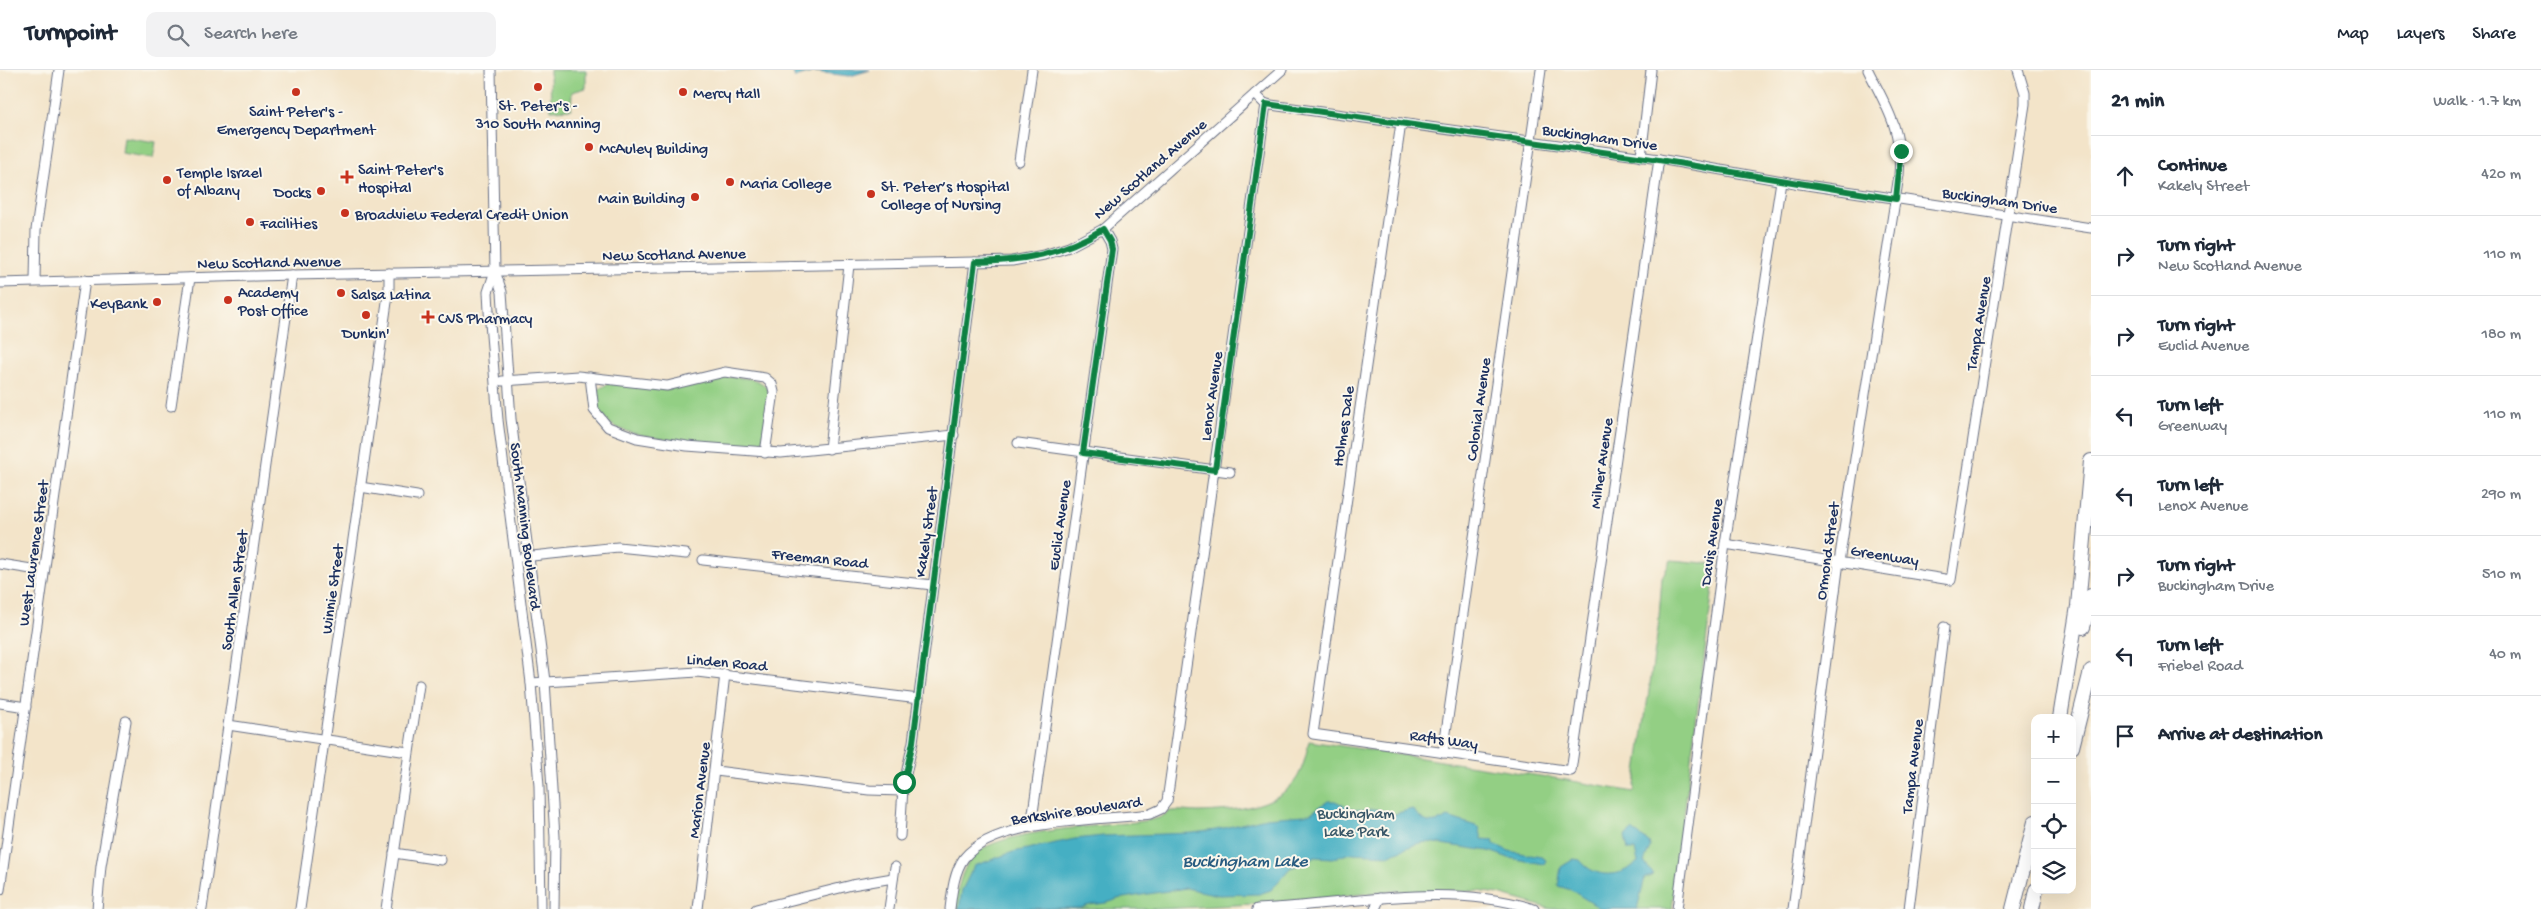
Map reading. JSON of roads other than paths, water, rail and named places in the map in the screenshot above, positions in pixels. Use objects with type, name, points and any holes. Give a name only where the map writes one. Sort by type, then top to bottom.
[{"type":"highway","points":[[2062,714],[2078,606],[2091,461]]},
{"type":"highway","points":[[2062,714],[2091,596]]},
{"type":"highway","points":[[2076,731],[2091,671]]},
{"type":"highway","points":[[2082,707],[2091,681]]},
{"type":"highway","points":[[2013,909],[2031,838]]},
{"type":"highway","points":[[2032,909],[2035,894]]},
{"type":"street","points":[[35,281],[36,230],[59,70]]},
{"type":"street","name":"South Manning Boulevard","points":[[491,70],[495,271],[502,292],[508,380],[544,682],[555,837],[554,909]]},
{"type":"street","points":[[1019,161],[1032,70]]},
{"type":"street","name":"New Scotland Avenue","points":[[0,283],[292,275],[1012,261],[1044,255],[1069,247],[1103,229],[1282,70]]},
{"type":"street","name":"Colonial Avenue","points":[[1443,753],[1540,70]]},
{"type":"street","points":[[1641,157],[1651,70]]},
{"type":"street","name":"Ormond Street","points":[[1793,909],[1838,562],[1896,199],[1901,156],[1899,140],[1868,70]]},
{"type":"street","name":"Tampa Avenue","points":[[1951,580],[2010,215],[2026,99],[2018,70]]},
{"type":"street","points":[[1255,94],[1266,104]]},
{"type":"street","name":"Buckingham Drive","points":[[1266,104],[1641,157],[1781,181],[2091,228]]},
{"type":"street","name":"Lenox Avenue","points":[[1161,809],[1169,795],[1266,104]]},
{"type":"street","name":"Holmes Dale","points":[[1314,734],[1401,123]]},
{"type":"street","name":"Milner Avenue","points":[[1571,772],[1659,160]]},
{"type":"street","name":"Davis Avenue","points":[[1677,909],[1724,544],[1781,181]]},
{"type":"street","name":"Euclid Avenue","points":[[1031,827],[1112,249],[1103,229]]},
{"type":"street","name":"Kakely Street","points":[[900,836],[902,791],[912,750],[975,262]]},
{"type":"street","points":[[829,449],[849,265]]},
{"type":"street","name":"South Manning Boulevard","points":[[495,271],[488,292],[495,381],[531,682],[539,786],[541,909]]},
{"type":"street","name":"Winnie Street","points":[[300,909],[389,288],[389,273]]},
{"type":"street","name":"South Allen Street","points":[[202,909],[292,275]]},
{"type":"street","points":[[171,406],[190,278]]},
{"type":"street","name":"West Lawrence Street","points":[[0,890],[86,280]]},
{"type":"street","points":[[495,381],[590,377],[661,386],[680,384],[725,372],[765,378],[772,384],[774,392],[765,453]]},
{"type":"street","points":[[590,377],[595,412],[604,424],[614,430],[637,438],[687,446],[765,453],[829,449],[954,435]]},
{"type":"street","points":[[1018,444],[1230,472]]},
{"type":"street","points":[[360,487],[417,496]]},
{"type":"street","name":"Greenway","points":[[1724,544],[1951,580]]},
{"type":"street","points":[[515,558],[618,547],[686,554]]},
{"type":"street","name":"Freeman Road","points":[[703,560],[933,585]]},
{"type":"street","points":[[0,564],[44,571]]},
{"type":"street","name":"Tampa Avenue","points":[[1908,909],[1944,627]]},
{"type":"street","name":"Linden Road","points":[[531,682],[673,672],[725,674],[919,699]]},
{"type":"street","name":"Marion Avenue","points":[[698,909],[716,771],[725,674]]},
{"type":"street","points":[[386,909],[419,685]]},
{"type":"street","points":[[0,703],[26,707]]},
{"type":"street","points":[[97,909],[101,866],[126,721]]},
{"type":"street","points":[[228,725],[408,752]]},
{"type":"street","name":"Rafts Way","points":[[1314,734],[1571,772]]},
{"type":"street","points":[[716,771],[868,790],[902,791]]},
{"type":"street","points":[[539,786],[552,785]]},
{"type":"street","name":"Berkshire Boulevard","points":[[950,909],[953,886],[958,870],[971,850],[995,837],[1031,827],[1140,815],[1161,809]]},
{"type":"street","points":[[540,838],[555,837]]},
{"type":"street","points":[[394,853],[441,860]]},
{"type":"street","points":[[890,909],[895,867]]},
{"type":"street","points":[[756,909],[852,885],[893,878]]},
{"type":"street","points":[[1257,909],[1380,898],[1475,896],[1508,901],[1534,909]]},
{"type":"street","points":[[1375,909],[1380,898]]},
{"type":"water","points":[[792,70],[870,70],[850,76],[814,72],[795,78]]},
{"type":"water","name":"Buckingham Lake","points":[[1328,801],[1335,801],[1354,810],[1375,809],[1395,814],[1412,809],[1428,822],[1437,822],[1448,817],[1479,827],[1482,839],[1493,840],[1494,844],[1509,851],[1541,857],[1546,860],[1544,864],[1509,858],[1489,851],[1427,842],[1416,844],[1390,855],[1352,853],[1333,858],[1315,857],[1290,868],[1271,890],[1259,894],[1219,895],[1186,888],[1117,899],[1108,903],[1081,908],[959,909],[962,890],[974,866],[1013,852],[1075,839],[1103,836],[1193,833],[1216,830],[1266,818],[1304,815],[1311,813]]},
{"type":"water","points":[[1632,830],[1649,842],[1650,847],[1644,862],[1653,874],[1650,877],[1645,877],[1637,909],[1601,909],[1571,890],[1558,886],[1561,867],[1574,859],[1580,860],[1593,871],[1608,874],[1624,871],[1638,862],[1635,850],[1628,850],[1625,836]]},
{"type":"place","name":"St. Peter's - 310 South Manning","points":[[538,87]]},
{"type":"place","name":"Saint Peter's - Emergency Department","points":[[296,92]]},
{"type":"place","name":"Mercy Hall","points":[[683,92]]},
{"type":"place","name":"McAuley Building","points":[[589,147]]},
{"type":"place","name":"Saint Peter's Hospital","points":[[347,177]]},
{"type":"place","name":"Temple Israel of Albany","points":[[167,180]]},
{"type":"place","name":"Maria College","points":[[730,182]]},
{"type":"place","name":"Docks","points":[[321,191]]},
{"type":"place","name":"St. Peter’s Hospital College of Nursing","points":[[871,194]]},
{"type":"place","name":"Main Building","points":[[695,197]]},
{"type":"place","name":"Broadview Federal Credit Union","points":[[345,213]]},
{"type":"place","name":"Facilities","points":[[250,222]]},
{"type":"place","name":"Salsa Latina","points":[[341,293]]},
{"type":"place","name":"Academy Post Office","points":[[228,300]]},
{"type":"place","name":"KeyBank","points":[[157,302]]},
{"type":"place","name":"Dunkin'","points":[[366,315]]},
{"type":"place","name":"CVS Pharmacy","points":[[428,317]]},
{"type":"park label","name":"Buckingham Lake Park","points":[[1356,821]]}]
